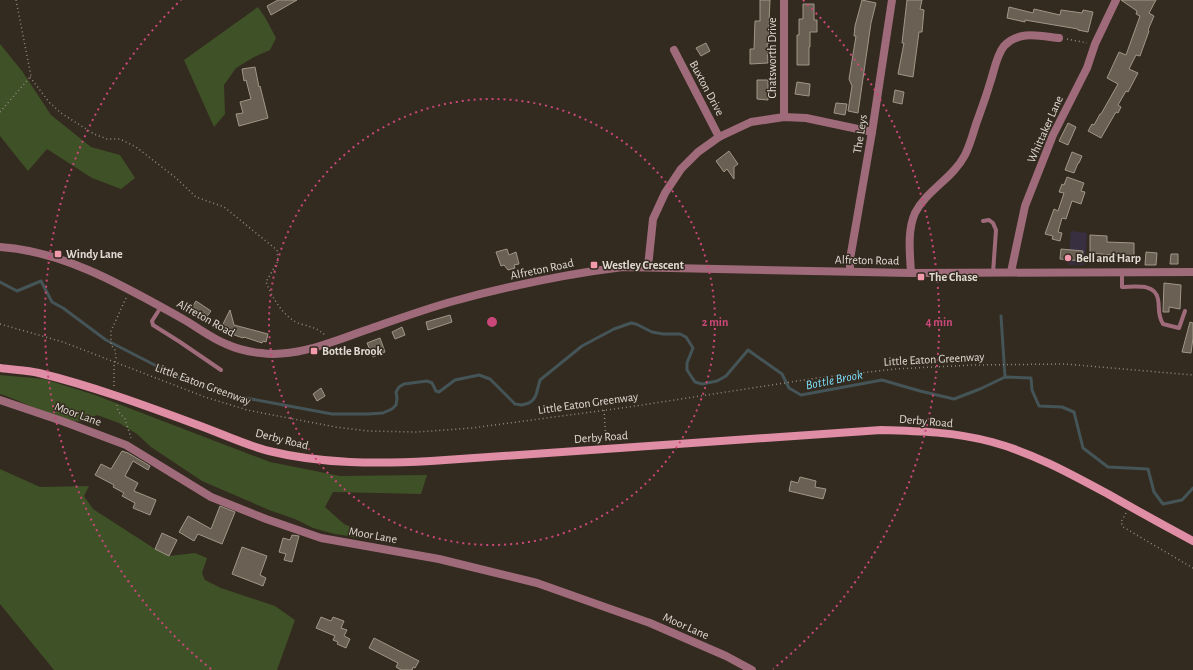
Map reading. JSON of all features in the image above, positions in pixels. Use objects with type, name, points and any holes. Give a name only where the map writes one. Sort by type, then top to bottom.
[{"type":"main road","name":"Derby Road","points":[[0,368],[38,373],[81,385],[147,407],[268,451],[312,459],[343,462],[384,464],[881,430],[930,431],[993,442],[1024,452],[1074,476],[1193,541]]},
{"type":"street","name":"Chatsworth Drive","points":[[784,0],[784,117]]},
{"type":"street","name":"The Leys","points":[[850,271],[850,259],[872,132],[892,0]]},
{"type":"street","name":"Whittaker Lane","points":[[1012,272],[1025,206],[1036,177],[1053,135],[1087,68],[1095,44],[1116,0]]},
{"type":"street","points":[[911,273],[910,231],[915,213],[923,202],[952,173],[965,156],[999,55],[1004,46],[1019,36],[1027,35],[1059,38]]},
{"type":"street","name":"Buxton Drive","points":[[674,50],[719,137]]},
{"type":"street","points":[[648,268],[653,219],[664,193],[681,169],[698,152],[719,137],[751,122],[784,117],[806,118],[872,132]]},
{"type":"street","name":"Alfreton Road","points":[[0,247],[34,251],[112,280],[225,344],[263,354],[300,351],[327,344],[388,322],[454,301],[590,271],[623,267],[911,273],[1193,272]]},
{"type":"street","name":"Moor Lane","points":[[0,400],[126,445],[211,497],[266,519],[320,538],[438,559],[537,583],[650,623],[726,656],[752,670]]},
{"type":"lane","points":[[983,221],[989,220],[993,223],[996,230],[993,272]]},
{"type":"lane","points":[[1122,272],[1122,287],[1150,288],[1155,292],[1158,299],[1159,318],[1163,324],[1179,328],[1185,311]]},
{"type":"lane","points":[[161,307],[152,321],[153,325],[174,337],[221,370]]},
{"type":"path","points":[[0,112],[31,76],[16,0]]},
{"type":"path","points":[[1059,38],[1087,43]]},
{"type":"path","points":[[30,78],[49,102],[61,113],[94,134],[107,139],[120,139],[136,147],[176,178],[196,197],[224,207],[277,250],[278,261],[266,282],[270,293],[283,311],[291,318],[300,324],[311,326],[320,330],[326,336],[327,344]]},
{"type":"path","points":[[114,384],[115,350],[111,345],[111,331],[130,290]]},
{"type":"path","name":"Little Eaton Greenway","points":[[0,324],[63,342],[205,397],[247,410],[335,427],[368,431],[417,432],[472,428],[775,384],[894,369],[996,364],[1065,364],[1193,375]]},
{"type":"path","points":[[604,410],[607,449]]},
{"type":"path","points":[[118,411],[125,419],[128,429]]},
{"type":"path","points":[[1129,506],[1121,522],[1123,527],[1193,568]]},
{"type":"shaded area","points":[[1071,231],[1087,233],[1085,265],[1068,265]]},
{"type":"green space","points":[[258,7],[276,38],[270,50],[254,57],[236,68],[224,85],[225,114],[214,127],[184,60]]},
{"type":"green space","points":[[0,44],[22,71],[51,115],[91,147],[120,155],[135,178],[121,189],[92,178],[47,149],[28,171],[0,136]]},
{"type":"green space","points":[[0,375],[44,379],[95,395],[270,462],[340,476],[427,475],[421,494],[333,492],[325,507],[344,524],[363,532],[361,538],[335,534],[313,528],[295,519],[269,510],[202,481],[151,447],[137,434],[119,423],[97,415],[82,421],[65,419],[0,394]]},
{"type":"green space","points":[[0,469],[40,487],[89,486],[84,496],[93,509],[155,549],[169,556],[195,553],[207,558],[202,573],[205,580],[221,588],[275,606],[295,620],[277,670],[54,670],[0,604]]},
{"type":"building","points":[[278,0],[297,0],[271,15],[267,6]]},
{"type":"building","points":[[760,0],[770,0],[767,44],[768,63],[750,64],[750,49],[754,49],[755,21],[760,21]]},
{"type":"building","points":[[862,0],[876,3],[871,23],[858,113],[848,111],[852,86],[849,79],[856,36],[854,36],[855,26]]},
{"type":"building","points":[[907,0],[922,0],[920,9],[924,10],[922,32],[919,32],[913,77],[898,74],[904,43],[902,43]]},
{"type":"building","points":[[1121,0],[1156,0],[1149,13],[1154,16],[1140,56],[1136,55],[1129,69],[1138,73],[1128,92],[1126,91],[1118,105],[1121,107],[1118,113],[1116,112],[1101,138],[1088,131],[1092,124],[1094,125],[1118,84],[1107,78],[1119,52],[1126,55],[1140,16],[1136,14],[1137,11]]},
{"type":"building","points":[[803,4],[814,4],[814,20],[817,20],[817,32],[810,32],[809,65],[797,65],[797,35],[799,35],[799,19],[803,19]]},
{"type":"building","points":[[1009,7],[1033,13],[1034,9],[1060,15],[1061,10],[1082,13],[1083,10],[1093,12],[1088,32],[1078,29],[1007,18]]},
{"type":"building","points":[[706,43],[710,51],[701,56],[696,48]]},
{"type":"building","points":[[255,67],[268,118],[239,126],[236,114],[243,113],[240,102],[251,99],[246,80],[244,81],[242,69]]},
{"type":"building","points":[[757,80],[768,80],[768,100],[757,99]]},
{"type":"building","points":[[797,82],[810,84],[809,96],[795,94]]},
{"type":"building","points":[[895,90],[904,92],[902,104],[893,102]]},
{"type":"building","points":[[836,103],[847,104],[845,115],[834,113]]},
{"type":"building","points":[[1068,123],[1076,127],[1068,145],[1059,141]]},
{"type":"building","points":[[729,151],[738,164],[734,167],[734,179],[727,169],[724,172],[716,161]]},
{"type":"building","points":[[1072,152],[1082,156],[1074,173],[1065,170]]},
{"type":"building","points":[[1067,177],[1084,183],[1081,191],[1085,192],[1081,204],[1072,201],[1066,219],[1062,218],[1058,232],[1062,233],[1060,241],[1052,239],[1053,236],[1045,234],[1054,209],[1058,211],[1064,193],[1059,192]]},
{"type":"building","points":[[1090,235],[1107,236],[1107,242],[1134,243],[1134,257],[1090,253]]},
{"type":"building","points":[[507,249],[509,255],[516,252],[519,264],[514,265],[515,268],[508,270],[504,265],[501,266],[496,252]]},
{"type":"building","points":[[1061,249],[1083,251],[1082,261],[1060,259]]},
{"type":"building","points":[[1146,252],[1157,253],[1156,265],[1145,265]]},
{"type":"building","points":[[1171,254],[1178,254],[1178,264],[1170,264]]},
{"type":"building","points":[[1164,283],[1181,285],[1180,309],[1169,307],[1169,312],[1163,312]]},
{"type":"building","points":[[196,301],[211,311],[205,319],[191,309]]},
{"type":"building","points":[[230,310],[234,325],[268,334],[266,342],[263,341],[262,343],[220,330]]},
{"type":"building","points":[[450,315],[452,322],[428,330],[426,322]]},
{"type":"building","points":[[1190,322],[1193,323],[1191,353],[1182,352]]},
{"type":"building","points":[[402,327],[405,335],[395,339],[392,332]]},
{"type":"building","points":[[380,338],[385,352],[373,357],[367,343]]},
{"type":"building","points":[[321,388],[325,396],[317,401],[313,394]]},
{"type":"building","points":[[122,451],[150,466],[148,470],[133,461],[125,476],[138,483],[134,491],[156,500],[150,515],[133,508],[135,503],[122,496],[124,493],[113,487],[114,485],[95,475],[101,464],[111,469]]},
{"type":"building","points":[[800,477],[816,481],[815,487],[826,489],[823,499],[789,491],[791,481],[798,483]]},
{"type":"building","points":[[220,506],[235,512],[222,544],[198,534],[194,541],[179,532],[188,516],[211,529]]},
{"type":"building","points":[[162,533],[177,540],[169,556],[155,549]]},
{"type":"building","points":[[292,535],[299,536],[292,562],[284,560],[286,554],[279,552],[283,538],[290,540]]},
{"type":"building","points":[[242,547],[267,556],[260,575],[266,578],[263,586],[232,574]]},
{"type":"building","points":[[321,617],[331,621],[333,617],[344,621],[341,628],[347,630],[344,636],[350,639],[346,648],[337,644],[338,642],[333,640],[335,636],[316,628]]},
{"type":"building","points":[[374,638],[419,661],[415,668],[413,667],[412,670],[401,670],[396,667],[398,663],[369,648]]},
{"type":"waterway","name":"Bottle Brook","points":[[0,282],[17,291],[41,281],[52,302],[63,308],[106,340],[180,378],[235,396],[332,414],[383,413],[392,409],[396,405],[396,392],[399,387],[404,384],[427,381],[432,383],[436,391],[439,392],[455,380],[479,375],[490,379],[515,404],[522,405],[529,403],[536,395],[540,380],[582,346],[614,329],[631,323],[652,332],[663,334],[680,334],[686,337],[693,348],[687,363],[687,370],[695,382],[702,384],[717,381],[726,376],[748,350],[782,374],[789,388],[801,395],[882,380],[954,399],[1005,377],[1031,378],[1032,390],[1039,406],[1062,407],[1074,412],[1083,448],[1108,467],[1148,469],[1154,492],[1163,504],[1182,500],[1193,488]]},
{"type":"waterway","points":[[1001,316],[1005,377]]},
{"type":"place","name":"Windy Lane","points":[[58,254]]},
{"type":"place","name":"Bell and Harp","points":[[1068,258]]},
{"type":"place","name":"Westley Crescent","points":[[594,265]]},
{"type":"place","name":"The Chase","points":[[921,277]]},
{"type":"place","name":"Bottle Brook","points":[[314,351]]}]
